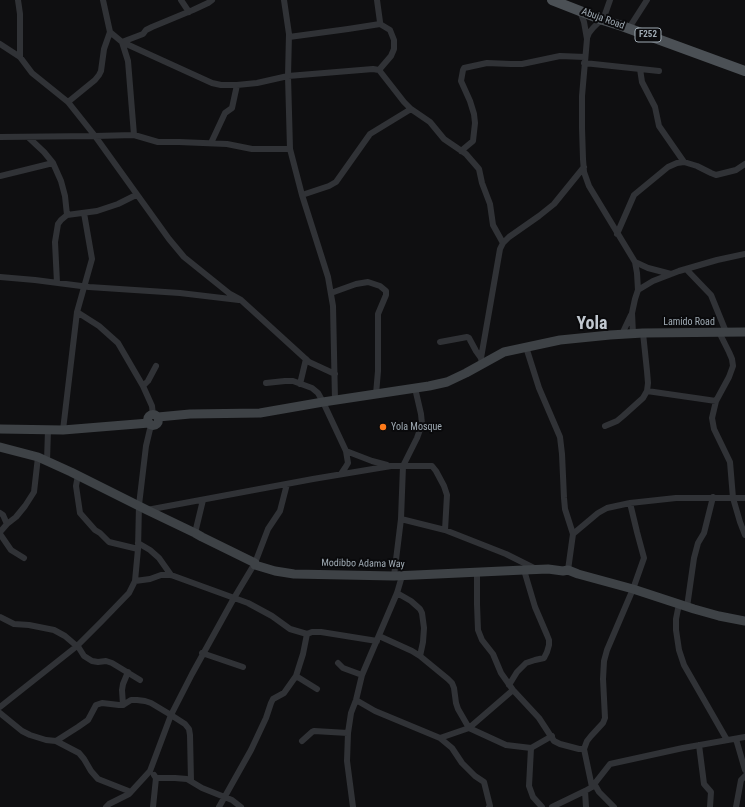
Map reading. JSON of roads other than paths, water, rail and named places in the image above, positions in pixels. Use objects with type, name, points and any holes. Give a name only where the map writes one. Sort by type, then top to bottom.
[{"type":"main road","name":"Abuja Road","points":[[552,0],[745,71]]},
{"type":"main road","name":"Lamido Road","points":[[153,420],[190,414],[260,413],[429,386],[447,382],[482,361],[504,352],[560,340],[644,333],[745,332]]},
{"type":"main road","points":[[0,430],[63,430],[130,424],[153,420]]},
{"type":"main road","name":"Modibbo Adama Way","points":[[0,447],[42,459],[78,475],[196,533],[255,563],[255,565],[274,571],[294,574],[398,576],[548,569],[563,571],[568,570],[719,616],[745,621]]},
{"type":"street","points":[[18,0],[20,14],[20,57]]},
{"type":"street","points":[[68,102],[99,75],[101,71],[104,49],[110,32],[103,0]]},
{"type":"street","points":[[181,0],[189,12]]},
{"type":"street","points":[[122,42],[143,34],[146,30],[152,27],[189,12],[212,0]]},
{"type":"street","points":[[284,0],[289,37],[288,76],[290,149],[302,195],[328,277],[331,292],[333,306],[335,400]]},
{"type":"street","points":[[377,0],[380,24]]},
{"type":"street","points":[[610,0],[603,20],[593,28],[587,39],[582,96],[582,128],[584,172],[589,186],[635,262],[638,290],[632,313],[622,334]]},
{"type":"street","points":[[629,28],[647,0]]},
{"type":"street","points":[[580,11],[584,22],[587,39]]},
{"type":"street","points":[[289,37],[380,24],[390,30],[394,40],[394,49],[391,56],[379,70]]},
{"type":"street","points":[[110,32],[122,42],[212,83],[221,85],[257,83],[288,76],[373,69],[379,70],[404,102],[430,122],[444,139],[472,160],[479,169],[482,183],[490,204],[493,225],[503,242]]},
{"type":"street","points":[[122,42],[128,61],[134,135]]},
{"type":"street","points":[[0,44],[20,57],[32,72],[68,102],[95,136],[136,195],[184,257],[230,294],[241,300],[309,362],[335,374]]},
{"type":"street","points":[[461,151],[473,141],[475,123],[470,101],[461,81],[464,68],[487,63],[522,64],[560,56],[659,71]]},
{"type":"street","points":[[640,69],[642,82],[655,107],[658,126],[684,162]]},
{"type":"street","points":[[211,143],[225,113],[232,108],[237,85]]},
{"type":"street","points":[[302,195],[329,186],[336,182],[370,134],[412,109]]},
{"type":"street","points":[[0,137],[134,135],[158,142],[211,143],[252,148],[290,149]]},
{"type":"street","points":[[28,137],[53,163],[61,181],[65,196],[67,215]]},
{"type":"street","points":[[618,234],[634,195],[668,167],[684,162],[716,175],[736,170],[745,164]]},
{"type":"street","points":[[0,176],[53,163]]},
{"type":"street","points":[[482,361],[500,249],[503,242],[554,204],[584,167]]},
{"type":"street","points":[[56,283],[56,233],[58,224],[61,220],[67,215],[97,211],[118,204],[136,195]]},
{"type":"street","points":[[63,430],[77,312],[92,259],[84,213]]},
{"type":"street","points":[[638,290],[653,281],[671,274],[717,260],[745,254]]},
{"type":"street","points":[[635,262],[648,268],[671,274]]},
{"type":"street","points":[[686,269],[712,295],[722,332],[732,359],[733,366],[730,377],[716,401],[712,418],[714,429],[730,462],[733,498],[745,535]]},
{"type":"street","points":[[0,277],[35,280],[83,287],[180,293],[241,300]]},
{"type":"street","points":[[331,292],[356,284],[368,282],[380,286],[386,291],[386,295],[378,314],[378,371],[376,394]]},
{"type":"street","points":[[0,707],[77,646],[129,593],[134,581],[143,508],[146,446],[153,420],[152,406],[143,386],[118,343],[99,326],[77,312]]},
{"type":"street","points":[[632,313],[633,334]]},
{"type":"street","points":[[605,426],[617,421],[623,416],[643,398],[647,391],[648,383],[644,333]]},
{"type":"street","points":[[440,342],[467,337],[482,361]]},
{"type":"street","points":[[526,347],[539,388],[560,437],[564,498],[573,534],[568,570]]},
{"type":"street","points":[[300,384],[306,359]]},
{"type":"street","points":[[143,386],[148,381],[156,366]]},
{"type":"street","points":[[266,383],[293,381],[312,388],[318,393],[346,451],[348,463],[341,474]]},
{"type":"street","points":[[353,807],[347,761],[348,733],[351,713],[362,675],[397,593],[403,466],[417,438],[422,424],[414,388]]},
{"type":"street","points":[[647,391],[716,401]]},
{"type":"street","points":[[24,558],[11,550],[0,533],[7,524],[16,517],[34,492],[48,430]]},
{"type":"street","points":[[346,451],[390,466]]},
{"type":"street","points":[[143,508],[203,500],[390,466],[432,466],[444,486],[447,495],[446,530]]},
{"type":"street","points":[[78,475],[76,486],[80,513],[95,530],[109,542],[138,546],[150,550],[159,558],[171,575]]},
{"type":"street","points":[[106,807],[129,794],[150,771],[171,715],[202,653],[255,563],[268,529],[280,511],[286,484]]},
{"type":"street","points":[[713,497],[704,533],[698,543],[683,605],[676,619],[676,630],[679,650],[684,665],[727,740]]},
{"type":"street","points":[[573,534],[598,513],[607,508],[630,503],[676,498],[745,498]]},
{"type":"street","points":[[196,533],[203,500]]},
{"type":"street","points":[[592,787],[584,750],[587,742],[604,722],[605,718],[603,680],[604,661],[607,650],[634,589],[644,558],[630,503]]},
{"type":"street","points":[[0,513],[3,515],[7,524]]},
{"type":"street","points":[[401,519],[446,530],[506,554],[537,570]]},
{"type":"street","points":[[440,738],[469,728],[511,688],[517,672],[526,663],[544,658],[547,652],[549,645],[547,635],[535,607],[524,570]]},
{"type":"street","points":[[477,572],[478,630],[482,640],[493,654],[501,674],[511,688],[540,718],[554,741],[584,750]]},
{"type":"street","points":[[134,581],[150,579],[161,575],[171,575],[234,598],[259,609],[290,629],[307,634],[312,632],[321,632],[378,638],[412,651],[452,683],[456,703],[469,728],[506,745],[531,748],[552,736]]},
{"type":"street","points":[[397,593],[411,601],[420,609],[422,613],[423,642],[420,656]]},
{"type":"street","points":[[0,617],[14,624],[29,625],[54,630],[65,636],[79,648],[84,656],[92,661],[106,661],[112,663],[140,680]]},
{"type":"street","points":[[219,807],[251,750],[273,699],[284,693],[296,676],[307,634]]},
{"type":"street","points":[[202,653],[243,667]]},
{"type":"street","points":[[338,663],[343,668],[362,675]]},
{"type":"street","points":[[123,705],[122,690],[128,672]]},
{"type":"street","points":[[296,676],[317,689]]},
{"type":"street","points":[[56,741],[88,720],[96,705],[102,703],[123,705],[131,700],[145,701],[171,715],[185,724],[189,729],[191,781]]},
{"type":"street","points":[[356,700],[375,711],[440,738],[452,748],[462,763],[475,776],[484,782],[489,807]]},
{"type":"street","points":[[0,712],[22,731],[46,740],[56,741],[79,753],[98,779],[131,792]]},
{"type":"street","points":[[302,741],[314,731],[348,733]]},
{"type":"street","points":[[592,787],[610,764],[745,737]]},
{"type":"street","points":[[736,739],[745,770]]},
{"type":"street","points":[[699,745],[704,784],[711,792],[710,807]]},
{"type":"street","points":[[531,748],[529,786],[533,797],[542,807]]},
{"type":"street","points":[[150,771],[156,778],[153,807]]},
{"type":"street","points":[[736,807],[741,780],[745,776]]},
{"type":"street","points":[[156,778],[187,779],[202,788],[232,800],[241,807]]},
{"type":"street","points":[[552,807],[585,791],[595,784],[599,792],[614,807]]},
{"type":"street","points":[[585,791],[586,807]]},
{"type":"place","name":"Yola Mosque","points":[[383,427]]},
{"type":"district","name":"Yola","points":[[592,324]]}]
